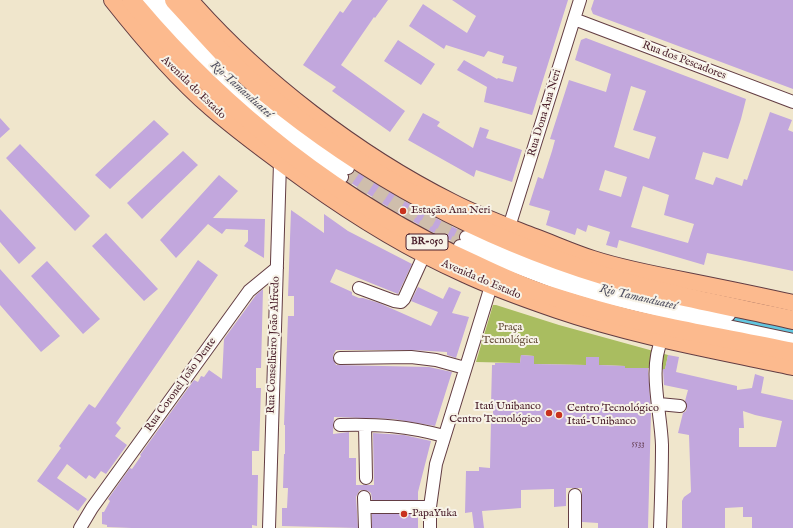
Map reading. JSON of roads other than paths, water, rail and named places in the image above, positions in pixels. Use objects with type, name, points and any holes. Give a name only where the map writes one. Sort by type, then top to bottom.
[{"type":"highway","name":"Avenida do Estado","points":[[131,0],[188,62],[255,125],[294,157],[333,185],[420,238],[509,280],[544,293],[625,317],[667,327],[793,352]]},
{"type":"highway","points":[[174,0],[217,47],[263,91],[343,152],[403,189],[453,216],[536,253],[606,277],[656,291],[793,320]]},
{"type":"main road","name":"Avenida do Estado","points":[[112,0],[151,47],[206,103],[280,163],[336,203],[396,240],[462,274],[558,310],[607,325],[662,339],[793,367]]},
{"type":"main road","points":[[190,0],[206,18],[249,60],[300,104],[357,145],[420,186],[476,214],[593,259],[643,272],[793,302]]},
{"type":"street","points":[[146,0],[192,53],[241,99],[308,153],[345,173],[207,52],[159,0]]},
{"type":"street","name":"Rua Dona Ana Neri","points":[[509,227],[580,0]]},
{"type":"street","name":"Rua dos Pescadores","points":[[574,19],[793,102]]},
{"type":"street","name":"Rua Conselheiro João Alfredo","points":[[269,528],[280,163]]},
{"type":"street","points":[[793,328],[609,289],[553,272],[463,241],[557,283],[607,298],[681,316],[793,340]]},
{"type":"street","points":[[359,288],[394,301],[401,302],[404,299],[424,255]]},
{"type":"street","name":"Rua Coronel João Dente","points":[[80,528],[92,508],[249,291],[276,268]]},
{"type":"street","points":[[430,528],[430,507],[436,464],[491,286]]},
{"type":"street","points":[[660,528],[662,444],[655,363],[658,347],[662,339]]},
{"type":"street","points":[[340,358],[411,357],[436,360],[465,368]]},
{"type":"street","points":[[659,404],[680,406]]},
{"type":"street","points":[[340,425],[392,425],[408,427],[444,436]]},
{"type":"street","points":[[365,425],[366,478]]},
{"type":"street","points":[[575,495],[575,528]]},
{"type":"street","points":[[365,528],[364,502],[430,507]]},
{"type":"street","points":[[91,528],[92,508]]},
{"type":"waterway","name":"Rio Tamanduateí","points":[[194,46],[212,65],[256,105]]},
{"type":"waterway","name":"Rio Tamanduateí","points":[[708,314],[793,333]]},
{"type":"tunnel","points":[[348,168],[405,205],[466,237]]},
{"type":"tunnel","points":[[342,177],[385,206],[414,223],[460,246]]},
{"type":"place","name":"Estação Ana Neri","points":[[403,211]]},
{"type":"place","name":"Itaú Unibanco Centro Tecnológico","points":[[549,413]]},
{"type":"place","name":"Centro Tecnológico Itaú-Unibanco","points":[[559,415]]},
{"type":"place","name":"PapaYuka","points":[[404,514]]},
{"type":"park label","name":"Praça Tecnológica","points":[[510,334]]}]
